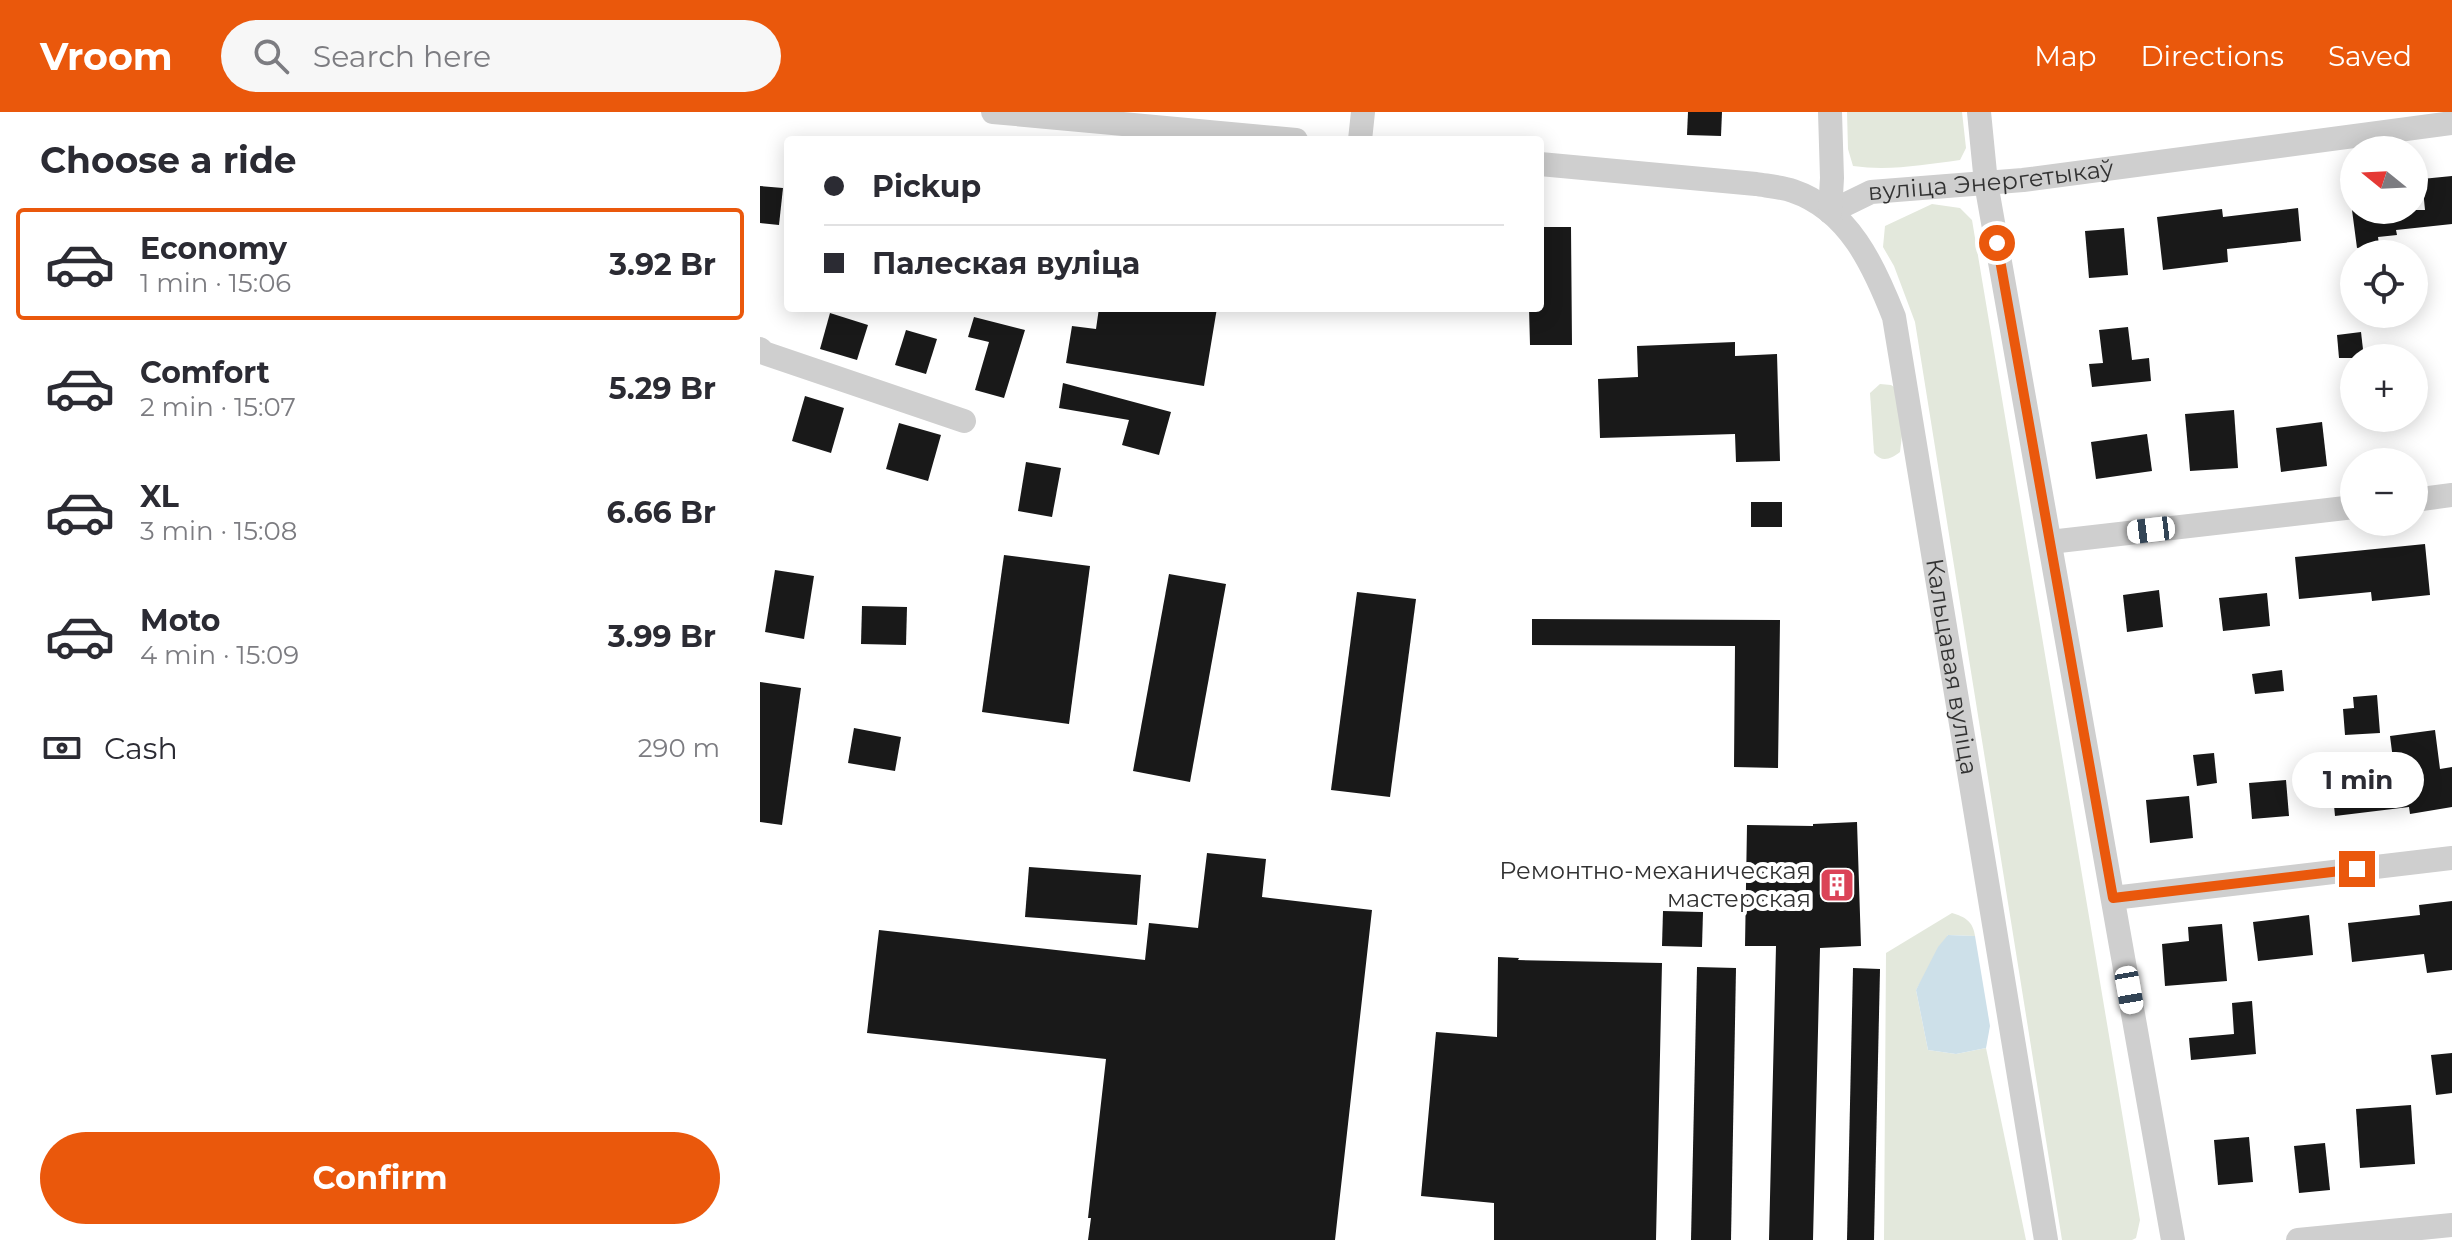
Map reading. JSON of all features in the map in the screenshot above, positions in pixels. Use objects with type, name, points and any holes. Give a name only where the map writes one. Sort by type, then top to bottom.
[{"type":"street","points":[[993,112],[1108,117],[1263,136]]},
{"type":"street","points":[[1360,136],[1363,112]]},
{"type":"street","points":[[1830,112],[1830,212]]},
{"type":"street","points":[[1979,112],[1986,183],[2173,1240]]},
{"type":"street","name":"вуліца Энергетыкаў","points":[[1830,212],[1871,192],[2023,180],[2452,123]]},
{"type":"street","points":[[1544,164],[1756,184],[1792,190],[1830,212]]},
{"type":"street","name":"Кальцавая вуліца","points":[[1830,212],[1851,231],[1866,255],[1894,317],[2046,1240]]},
{"type":"street","points":[[760,349],[764,353],[964,421]]},
{"type":"street","points":[[2428,498],[2452,495]]},
{"type":"street","points":[[2050,542],[2340,509]]},
{"type":"street","points":[[2113,898],[2452,858]]},
{"type":"street","points":[[2298,1240],[2452,1225]]},
{"type":"shaded area","points":[[1847,112],[1962,112],[1966,148],[1960,160],[1893,168],[1853,166],[1848,149]]},
{"type":"shaded area","points":[[1932,204],[1960,208],[1972,220],[2140,1220],[2136,1238],[2132,1240],[2062,1240],[1915,322],[1894,266],[1883,247],[1885,226]]},
{"type":"shaded area","points":[[1880,384],[1897,389],[1902,435],[1900,452],[1887,459],[1874,453],[1870,393]]},
{"type":"shaded area","points":[[1952,913],[1968,920],[1975,936],[1948,935],[1916,990],[1928,1050],[1956,1054],[1986,1048],[2026,1240],[1884,1240],[1886,953]]},
{"type":"shaded area","points":[[1948,935],[1975,936],[1990,1026],[1986,1048],[1956,1054],[1928,1050],[1916,990],[1938,947]]},
{"type":"building","points":[[1688,112],[1722,112],[1721,136],[1687,135]]},
{"type":"building","points":[[2452,176],[2452,224],[2396,230],[2397,235],[2378,237],[2378,240],[2356,240],[2354,224],[2428,224],[2428,178]]},
{"type":"building","points":[[760,186],[783,188],[779,225],[760,223]]},
{"type":"building","points":[[2298,208],[2301,241],[2227,249],[2228,262],[2163,270],[2157,217],[2222,209],[2223,217]]},
{"type":"building","points":[[1544,227],[1571,227],[1572,345],[1530,345],[1529,312],[1544,312]]},
{"type":"building","points":[[2124,228],[2128,275],[2089,278],[2085,231]]},
{"type":"building","points":[[1098,312],[1216,312],[1204,386],[1066,363],[1072,326],[1096,329]]},
{"type":"building","points":[[830,313],[868,325],[857,360],[820,349]]},
{"type":"building","points":[[974,317],[1025,330],[1004,398],[975,390],[989,342],[968,337]]},
{"type":"building","points":[[2128,327],[2132,360],[2149,358],[2151,381],[2092,387],[2089,364],[2103,363],[2099,330]]},
{"type":"building","points":[[906,330],[937,339],[926,374],[895,365]]},
{"type":"building","points":[[2361,332],[2362,344],[2340,344],[2339,358],[2337,335]]},
{"type":"building","points":[[1735,342],[1735,356],[1777,354],[1780,461],[1736,462],[1735,434],[1600,438],[1598,379],[1638,377],[1637,346]]},
{"type":"building","points":[[1063,383],[1171,412],[1159,455],[1122,445],[1129,420],[1059,408]]},
{"type":"building","points":[[805,396],[844,408],[831,453],[792,441]]},
{"type":"building","points":[[2234,410],[2238,468],[2190,471],[2185,414]]},
{"type":"building","points":[[2322,422],[2327,466],[2281,472],[2276,428]]},
{"type":"building","points":[[899,423],[941,435],[928,481],[886,469]]},
{"type":"building","points":[[2147,434],[2152,471],[2096,479],[2091,442]]},
{"type":"building","points":[[1026,462],[1061,468],[1052,517],[1018,511]]},
{"type":"building","points":[[1751,502],[1782,502],[1782,527],[1751,527]]},
{"type":"building","points":[[2425,544],[2430,595],[2372,601],[2371,592],[2299,599],[2295,557]]},
{"type":"building","points":[[1004,555],[1090,566],[1069,724],[982,712]]},
{"type":"building","points":[[775,570],[814,576],[804,639],[765,632]]},
{"type":"building","points":[[1169,574],[1226,584],[1190,782],[1133,771]]},
{"type":"building","points":[[2159,590],[2163,627],[2127,632],[2123,595]]},
{"type":"building","points":[[1357,592],[1416,599],[1390,797],[1331,790]]},
{"type":"building","points":[[2267,593],[2270,626],[2223,631],[2219,598]]},
{"type":"building","points":[[862,606],[907,607],[906,645],[861,644]]},
{"type":"building","points":[[1532,619],[1780,620],[1778,768],[1734,767],[1735,646],[1532,645]]},
{"type":"building","points":[[2282,670],[2284,691],[2255,694],[2252,674]]},
{"type":"building","points":[[760,682],[801,688],[782,825],[760,822]]},
{"type":"building","points":[[2377,695],[2380,733],[2345,735],[2343,709],[2354,708],[2353,697]]},
{"type":"building","points":[[854,728],[901,737],[895,771],[848,763]]},
{"type":"building","points":[[2435,730],[2440,769],[2452,767],[2452,807],[2410,814],[2409,807],[2335,816],[2331,774],[2394,767],[2390,736]]},
{"type":"building","points":[[2214,753],[2217,783],[2197,786],[2193,755]]},
{"type":"building","points":[[2286,780],[2289,816],[2252,819],[2249,783]]},
{"type":"building","points":[[2189,796],[2193,838],[2150,843],[2146,800]]},
{"type":"building","points":[[1857,822],[1861,946],[1820,948],[1813,1240],[1769,1240],[1776,946],[1745,946],[1747,825],[1813,826]]},
{"type":"building","points":[[1207,853],[1266,859],[1262,897],[1372,910],[1335,1240],[1088,1240],[1106,1059],[867,1033],[879,930],[1145,960],[1149,923],[1198,928]]},
{"type":"building","points":[[1029,867],[1141,875],[1137,925],[1025,917]]},
{"type":"building","points":[[2452,901],[2452,970],[2427,973],[2424,954],[2352,962],[2348,923],[2420,915],[2419,905]]},
{"type":"building","points":[[1663,911],[1703,912],[1702,947],[1662,946]]},
{"type":"building","points":[[2309,915],[2313,955],[2258,961],[2253,922]]},
{"type":"building","points":[[2222,924],[2227,981],[2165,986],[2162,944],[2189,941],[2188,927]]},
{"type":"building","points":[[1498,957],[1662,963],[1656,1240],[1494,1240],[1494,1203],[1421,1196],[1436,1032],[1497,1037]]},
{"type":"building","points":[[1697,967],[1736,968],[1731,1240],[1691,1240]]},
{"type":"building","points":[[1853,968],[1880,969],[1874,1240],[1847,1240]]},
{"type":"building","points":[[2252,1001],[2256,1054],[2191,1060],[2189,1038],[2234,1034],[2232,1003]]},
{"type":"building","points":[[2452,1053],[2452,1093],[2436,1095],[2431,1055]]},
{"type":"building","points":[[2411,1105],[2415,1164],[2360,1168],[2356,1109]]},
{"type":"building","points":[[2249,1137],[2253,1182],[2218,1185],[2214,1140]]},
{"type":"building","points":[[2325,1143],[2330,1190],[2299,1193],[2294,1146]]},
{"type":"place","name":"Ремонтно-механическая мастерская","points":[[1837,885]]},
{"type":"route","points":[[1997,243],[2113,898],[2357,869]]}]
